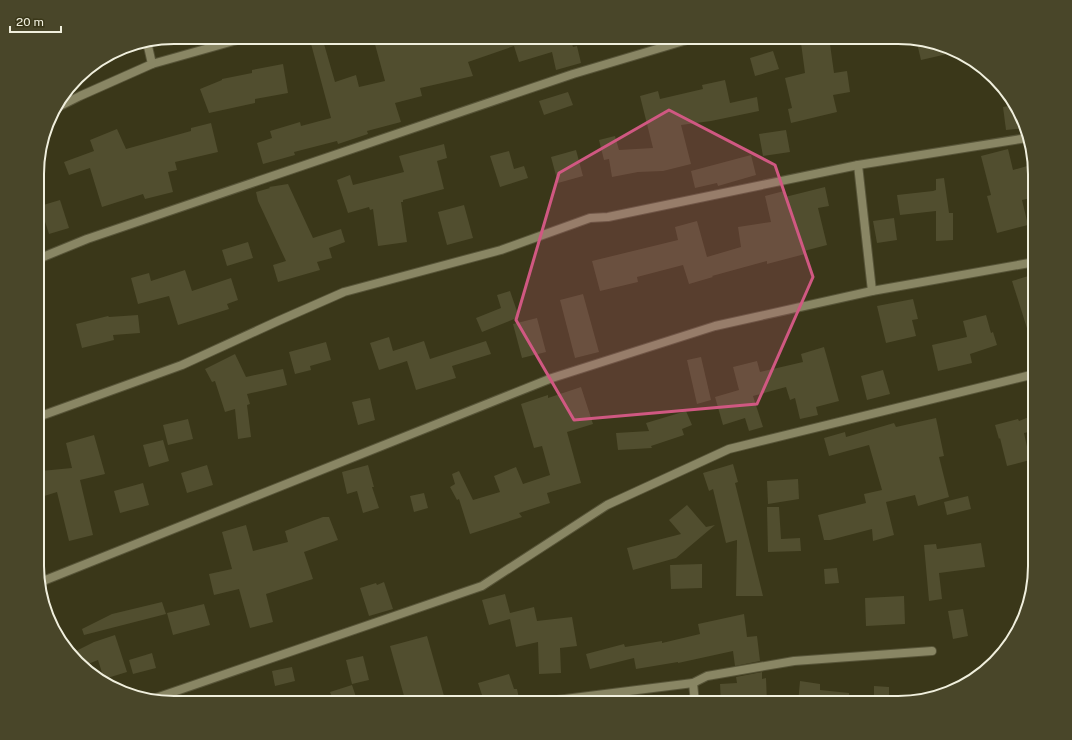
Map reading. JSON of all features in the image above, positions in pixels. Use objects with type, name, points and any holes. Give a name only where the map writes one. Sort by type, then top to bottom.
[{"type":"street","points":[[65,103],[152,64],[223,44]]},
{"type":"street","points":[[44,257],[94,237],[566,77],[674,44]]},
{"type":"street","points":[[148,47],[152,64]]},
{"type":"street","points":[[44,415],[182,365],[278,320],[344,292],[501,250],[590,218],[608,217],[858,165],[1023,139]]},
{"type":"street","points":[[858,165],[872,291]]},
{"type":"street","points":[[45,580],[552,378],[715,326],[872,291],[1028,263]]},
{"type":"street","points":[[163,695],[482,586],[606,505],[729,448],[1028,376]]},
{"type":"street","points":[[589,696],[693,683],[708,676],[794,661],[932,651]]},
{"type":"street","points":[[693,683],[695,696]]},
{"type":"highlighted area","points":[[669,110],[775,165],[813,277],[757,404],[574,420],[516,320],[559,173]]},
{"type":"building","points":[[311,44],[324,44],[335,82],[356,75],[359,87],[385,81],[375,44],[572,44],[573,47],[577,46],[581,63],[556,70],[552,52],[519,62],[514,46],[468,62],[473,76],[420,88],[422,96],[395,103],[401,122],[367,131],[368,134],[338,144],[337,141],[294,152],[295,155],[263,164],[257,143],[272,138],[270,131],[300,122],[301,126],[331,118]]},
{"type":"building","points":[[801,44],[830,44],[834,73],[847,71],[850,92],[833,95],[837,112],[791,123],[788,109],[792,108],[785,78],[805,73]]},
{"type":"building","points":[[918,46],[948,54],[921,60]]},
{"type":"building","points":[[773,51],[779,69],[755,76],[750,58]]},
{"type":"building","points":[[283,64],[288,93],[255,99],[255,103],[209,113],[200,89],[222,79],[252,73],[252,70]]},
{"type":"building","points":[[725,80],[730,103],[757,97],[759,111],[711,121],[681,125],[691,164],[663,171],[638,172],[612,177],[609,159],[604,160],[599,140],[615,136],[619,150],[653,148],[640,96],[658,91],[660,99],[703,89],[702,85]]},
{"type":"building","points":[[568,92],[573,105],[544,115],[539,101]]},
{"type":"building","points":[[1008,106],[1020,129],[1006,130],[1003,107]]},
{"type":"building","points":[[211,123],[218,152],[175,162],[177,170],[168,172],[173,192],[145,199],[143,194],[102,207],[90,168],[69,175],[64,162],[94,151],[90,140],[117,129],[126,149],[191,131],[191,128]]},
{"type":"building","points":[[786,130],[790,152],[763,156],[759,134]]},
{"type":"building","points":[[444,144],[447,158],[437,161],[444,189],[403,200],[403,202],[401,202],[407,242],[378,246],[373,209],[370,210],[369,207],[348,213],[337,180],[350,175],[353,185],[404,172],[399,156]]},
{"type":"building","points":[[1008,149],[1013,170],[1028,166],[1028,199],[1022,200],[1028,225],[997,233],[987,196],[991,195],[981,156]]},
{"type":"building","points":[[576,150],[583,176],[558,183],[551,157]]},
{"type":"building","points":[[509,151],[514,169],[524,166],[528,178],[500,187],[490,156]]},
{"type":"building","points":[[751,155],[756,175],[718,186],[717,183],[695,188],[691,171]]},
{"type":"building","points":[[944,178],[949,213],[953,213],[953,240],[936,241],[936,211],[900,215],[897,195],[936,190],[936,179]]},
{"type":"building","points":[[288,184],[313,238],[341,229],[345,242],[329,248],[332,258],[317,262],[320,270],[278,282],[273,265],[286,261],[258,201],[256,192],[270,188],[269,187]]},
{"type":"building","points":[[825,187],[829,206],[818,208],[827,245],[804,251],[805,254],[767,264],[767,261],[689,284],[683,265],[637,277],[638,282],[600,291],[592,261],[678,240],[675,227],[697,221],[707,257],[741,247],[738,227],[771,222],[765,196],[784,191],[785,197]]},
{"type":"building","points":[[60,200],[69,228],[49,234],[44,218],[44,205]]},
{"type":"building","points":[[464,205],[473,238],[447,245],[438,212]]},
{"type":"building","points":[[894,218],[897,240],[877,243],[873,221]]},
{"type":"building","points":[[248,242],[253,258],[227,266],[222,250]]},
{"type":"building","points":[[185,270],[192,291],[231,278],[238,300],[227,304],[229,309],[178,325],[169,296],[138,304],[131,278],[149,273],[151,281]]},
{"type":"building","points":[[1028,276],[1028,331],[1012,281]]},
{"type":"building","points":[[510,291],[519,317],[482,332],[476,318],[501,308],[497,295]]},
{"type":"building","points":[[583,294],[599,352],[575,358],[560,300]]},
{"type":"building","points":[[913,299],[918,319],[912,320],[916,336],[886,343],[877,306]]},
{"type":"building","points":[[138,315],[140,333],[113,335],[114,340],[82,348],[76,324],[108,316]]},
{"type":"building","points":[[986,315],[991,333],[993,332],[997,345],[970,354],[972,363],[938,371],[932,345],[967,337],[963,321]]},
{"type":"building","points":[[537,318],[546,352],[522,358],[513,324]]},
{"type":"building","points":[[389,337],[393,351],[424,341],[430,359],[486,341],[491,354],[452,366],[456,378],[416,390],[407,361],[379,370],[370,343]]},
{"type":"building","points":[[326,342],[331,360],[310,366],[311,370],[295,374],[289,352]]},
{"type":"building","points":[[824,347],[839,401],[816,407],[818,415],[800,419],[795,398],[790,400],[786,387],[753,396],[763,427],[749,431],[745,418],[723,425],[715,397],[739,390],[733,367],[757,361],[760,372],[803,362],[801,354]]},
{"type":"building","points":[[235,354],[246,377],[283,369],[287,385],[247,394],[250,404],[247,405],[251,437],[238,439],[235,409],[225,412],[215,381],[212,382],[205,369]]},
{"type":"building","points":[[701,357],[711,400],[697,404],[687,360]]},
{"type":"building","points":[[883,370],[890,394],[867,400],[861,376]]},
{"type":"building","points":[[581,387],[593,424],[567,432],[581,483],[547,493],[550,503],[519,513],[522,517],[470,534],[459,499],[457,500],[450,487],[455,484],[452,474],[459,471],[473,500],[500,492],[494,476],[516,467],[523,484],[550,475],[542,446],[534,448],[521,404],[548,395],[548,398]]},
{"type":"building","points":[[370,398],[375,420],[358,425],[352,402]]},
{"type":"building","points":[[686,411],[692,425],[682,429],[684,435],[651,446],[652,448],[618,450],[616,433],[649,431],[646,423]]},
{"type":"building","points":[[1028,417],[1028,432],[1024,433],[1028,451],[1028,461],[1007,466],[995,425],[1018,419],[1019,421]]},
{"type":"building","points":[[936,418],[944,456],[939,457],[949,497],[918,506],[915,495],[886,502],[894,535],[873,541],[872,529],[830,540],[824,540],[818,515],[866,503],[864,494],[882,490],[869,445],[829,456],[824,438],[845,432],[846,437],[894,423],[896,427]]},
{"type":"building","points":[[188,419],[193,439],[168,445],[163,425]]},
{"type":"building","points":[[94,435],[105,474],[80,480],[93,535],[69,541],[57,492],[44,496],[44,471],[72,468],[66,443]]},
{"type":"building","points":[[163,440],[169,461],[149,467],[143,445]]},
{"type":"building","points":[[733,464],[738,482],[735,483],[763,596],[736,596],[737,540],[726,543],[713,489],[709,491],[703,473]]},
{"type":"building","points":[[207,465],[213,485],[187,493],[181,473]]},
{"type":"building","points":[[368,465],[374,487],[372,487],[379,508],[363,513],[357,491],[347,494],[342,472]]},
{"type":"building","points":[[798,479],[799,499],[768,504],[767,481]]},
{"type":"building","points":[[143,483],[149,505],[120,513],[114,491]]},
{"type":"building","points":[[424,493],[428,508],[414,512],[410,496]]},
{"type":"building","points":[[968,496],[971,509],[947,515],[944,502]]},
{"type":"building","points":[[687,505],[706,527],[715,525],[676,558],[633,570],[627,548],[681,534],[669,520]]},
{"type":"building","points":[[767,507],[779,507],[781,539],[800,538],[801,551],[768,552]]},
{"type":"building","points":[[323,517],[329,517],[338,540],[304,552],[313,579],[266,594],[273,622],[250,628],[239,589],[214,595],[209,574],[232,569],[222,532],[246,525],[253,551],[288,542],[285,531]]},
{"type":"building","points":[[981,543],[985,567],[939,573],[942,599],[929,601],[924,545],[936,544],[937,549]]},
{"type":"building","points":[[702,564],[702,588],[671,589],[670,565]]},
{"type":"building","points":[[837,568],[839,583],[825,584],[824,569]]},
{"type":"building","points":[[384,582],[393,609],[369,616],[360,588],[376,583],[377,585]]},
{"type":"building","points":[[505,594],[510,613],[534,607],[537,621],[572,617],[577,646],[560,648],[561,673],[539,674],[538,642],[516,647],[510,619],[489,625],[482,600]]},
{"type":"building","points":[[904,596],[905,624],[866,626],[865,598]]},
{"type":"building","points":[[162,602],[166,614],[84,635],[82,629],[112,614]]},
{"type":"building","points":[[204,604],[210,625],[173,635],[167,613]]},
{"type":"building","points":[[963,609],[968,636],[953,639],[948,611]]},
{"type":"building","points":[[744,614],[747,637],[757,636],[760,661],[735,666],[733,651],[678,663],[636,669],[634,658],[590,669],[586,654],[624,644],[625,647],[662,641],[662,643],[700,634],[698,624]]},
{"type":"building","points":[[115,635],[127,672],[108,678],[103,674],[98,660],[89,664],[76,651],[94,642]]},
{"type":"building","points":[[427,636],[444,696],[404,696],[390,646]]},
{"type":"building","points":[[152,653],[156,668],[133,674],[129,660]]},
{"type":"building","points":[[363,656],[369,680],[352,684],[346,660]]},
{"type":"building","points":[[292,667],[295,681],[275,686],[272,671]]},
{"type":"building","points":[[762,672],[762,679],[766,678],[767,696],[721,696],[720,684],[737,683],[736,677]]},
{"type":"building","points":[[509,674],[514,689],[517,689],[518,696],[479,696],[482,695],[478,683]]},
{"type":"building","points":[[800,681],[820,684],[820,690],[849,693],[849,696],[799,696]]},
{"type":"building","points":[[352,685],[356,696],[331,696],[330,692]]},
{"type":"building","points":[[874,686],[889,687],[889,696],[874,696]]}]
